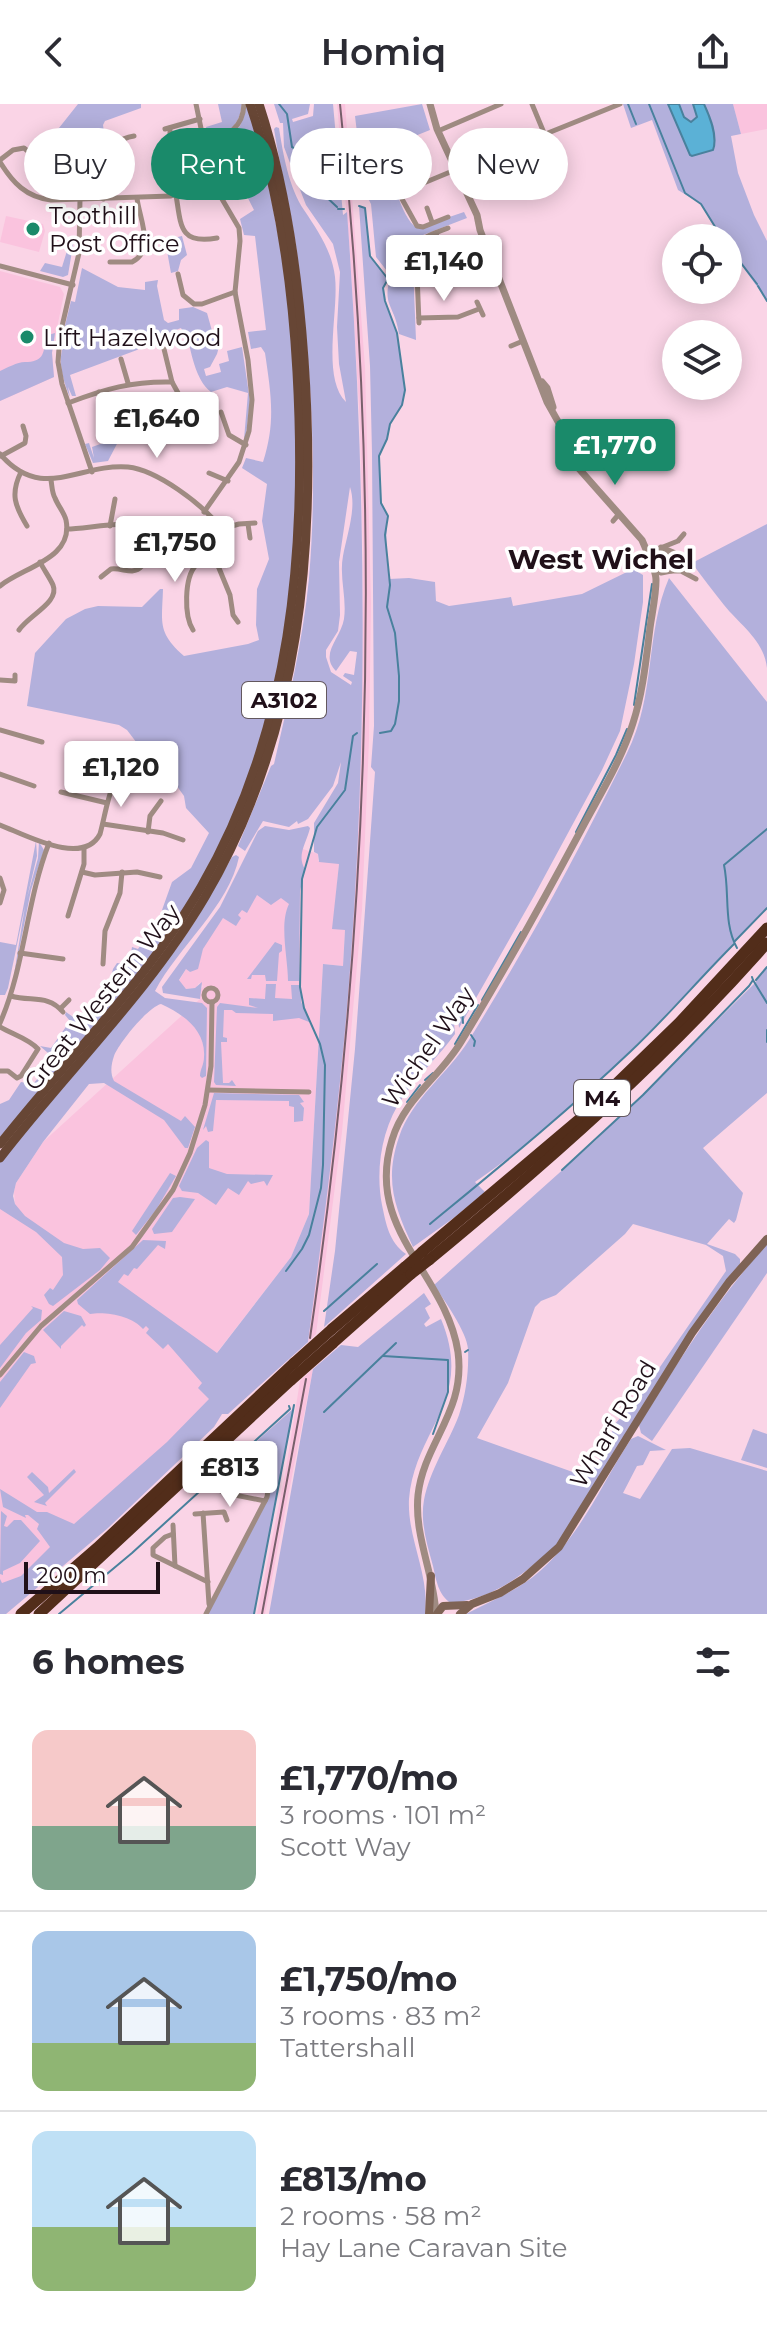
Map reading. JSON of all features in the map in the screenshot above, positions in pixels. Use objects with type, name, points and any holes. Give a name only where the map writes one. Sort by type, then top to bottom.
[{"type":"highway","name":"M4","points":[[426,1256],[582,1117],[679,1023],[767,928]]},
{"type":"highway","name":"M4","points":[[21,1614],[332,1329],[588,1126],[676,1041],[767,943]]},
{"type":"highway","name":"M4","points":[[39,1614],[408,1270]]},
{"type":"highway","name":"M4","points":[[15,1614],[48,1591]]},
{"type":"main road","name":"Great Western Way","points":[[0,1144],[141,976],[186,913],[216,861],[245,799],[279,689],[291,622],[296,568],[299,408],[292,307],[280,220],[268,162],[250,104]]},
{"type":"main road","name":"Great Western Way","points":[[0,1158],[148,979],[198,909],[245,818],[282,709],[296,643],[303,577],[308,479],[307,412],[292,247],[277,166],[259,104]]},
{"type":"main road","name":"Wharf Road","points":[[454,1610],[500,1593],[523,1579],[564,1541],[692,1333],[729,1282],[767,1239]]},
{"type":"main road","points":[[429,1614],[431,1576]]},
{"type":"main road","points":[[436,1614],[440,1609],[454,1610]]},
{"type":"street","points":[[196,104],[202,128]]},
{"type":"street","points":[[235,128],[241,120],[244,104]]},
{"type":"street","points":[[430,104],[448,154]]},
{"type":"street","points":[[438,131],[501,104]]},
{"type":"street","points":[[532,104],[542,128]]},
{"type":"street","points":[[558,128],[620,106]]},
{"type":"street","points":[[168,128],[200,119]]},
{"type":"street","points":[[24,148],[13,150],[0,161],[14,183],[24,190]]},
{"type":"street","points":[[114,260],[135,261],[145,248],[137,198],[151,197]]},
{"type":"street","points":[[80,200],[80,241],[58,351],[60,378],[92,472]]},
{"type":"street","points":[[177,200],[186,235],[198,241],[214,238],[212,247]]},
{"type":"street","points":[[204,512],[228,481],[246,445],[252,400],[235,292],[239,228],[223,200]]},
{"type":"street","points":[[402,200],[415,225],[423,227],[448,217]]},
{"type":"street","points":[[468,200],[477,215],[480,230],[547,402],[580,469],[612,507],[616,518],[642,540],[670,549],[681,571]]},
{"type":"street","points":[[427,208],[432,222]]},
{"type":"street","points":[[448,228],[422,238],[418,244],[419,321],[481,312],[477,302]]},
{"type":"street","points":[[436,233],[438,241]]},
{"type":"street","points":[[417,274],[451,271],[491,256]]},
{"type":"street","points":[[0,266],[73,285]]},
{"type":"street","points":[[178,274],[177,282],[184,297],[196,305],[235,292]]},
{"type":"street","points":[[511,346],[524,341]]},
{"type":"street","points":[[164,349],[172,382],[183,402],[181,404]]},
{"type":"street","points":[[121,359],[128,383]]},
{"type":"street","points":[[68,403],[128,383],[172,382]]},
{"type":"street","points":[[99,392],[114,419],[151,426],[175,436]]},
{"type":"street","points":[[221,412],[229,435],[246,445]]},
{"type":"street","points":[[23,426],[25,443],[1,455],[21,472],[51,480],[117,467],[147,471],[171,485],[221,529],[222,541],[214,556],[198,564],[191,573],[186,606],[190,628]]},
{"type":"street","points":[[21,472],[14,498],[27,526]]},
{"type":"street","points":[[209,473],[228,481]]},
{"type":"street","points":[[1,584],[60,549],[67,529],[65,517],[54,497],[51,480]]},
{"type":"street","points":[[110,526],[115,499]]},
{"type":"street","points":[[612,507],[619,499]]},
{"type":"street","points":[[67,529],[130,523],[143,528],[145,559],[136,570],[114,568],[104,576]]},
{"type":"street","points":[[221,529],[252,523],[250,538]]},
{"type":"street","points":[[684,534],[678,541],[653,552],[652,564],[666,572],[681,571],[696,579]]},
{"type":"street","name":"Wichel Way","points":[[436,1614],[434,1590],[418,1523],[419,1492],[425,1468],[456,1398],[458,1352],[447,1317],[402,1238],[389,1207],[386,1180],[389,1149],[395,1129],[406,1110],[453,1055],[495,984],[552,886],[620,757],[641,694],[656,585],[652,564],[642,540]]},
{"type":"street","points":[[666,572],[675,558],[678,541]]},
{"type":"street","points":[[214,556],[230,595],[234,620]]},
{"type":"street","points":[[22,628],[28,617],[53,597],[53,587],[40,562]]},
{"type":"street","name":"Wichel Way","points":[[656,585],[666,572]]},
{"type":"street","points":[[0,680],[15,681],[15,675]]},
{"type":"street","points":[[0,730],[31,736],[42,742]]},
{"type":"street","points":[[0,825],[73,850],[84,848],[98,838],[116,765],[104,752],[89,747],[80,750]]},
{"type":"street","points":[[0,774],[34,786]]},
{"type":"street","points":[[61,792],[107,803]]},
{"type":"street","points":[[148,832],[153,805],[161,801]]},
{"type":"street","points":[[103,824],[176,835],[183,840]]},
{"type":"street","points":[[0,1071],[8,1071],[17,1080],[38,1049],[33,1040],[19,1039],[0,1025],[11,996],[33,889],[49,843]]},
{"type":"street","points":[[68,916],[86,857],[84,848]]},
{"type":"street","points":[[82,872],[95,875],[122,872],[160,877]]},
{"type":"street","points":[[103,964],[106,929],[120,893],[122,872]]},
{"type":"street","points":[[0,878],[4,890],[0,903]]},
{"type":"street","points":[[20,953],[63,959]]},
{"type":"street","points":[[11,996],[28,1001],[45,999],[62,1010],[69,1000]]},
{"type":"street","points":[[0,1375],[36,1331],[132,1247],[152,1223],[184,1169],[208,1090],[212,1002]]},
{"type":"street","points":[[294,1080],[294,1091]]},
{"type":"street","points":[[208,1090],[309,1092]]},
{"type":"street","points":[[207,1611],[265,1501],[271,1472],[240,1466]]},
{"type":"street","points":[[215,1488],[265,1501]]},
{"type":"street","points":[[195,1514],[224,1512],[227,1520]]},
{"type":"street","points":[[203,1513],[207,1611]]},
{"type":"street","points":[[173,1525],[175,1566]]},
{"type":"street","points":[[173,1534],[163,1538],[151,1553],[208,1582]]},
{"type":"street","name":"Wichel Way","points":[[434,1590],[454,1610]]},
{"type":"shaded area","points":[[78,104],[141,104],[141,108],[105,121],[103,128],[59,128]]},
{"type":"shaded area","points":[[218,104],[242,104],[239,117],[231,128],[206,128],[222,122]]},
{"type":"shaded area","points":[[246,104],[254,128],[238,128]]},
{"type":"shaded area","points":[[274,104],[310,104],[308,114],[292,119],[293,122],[313,116],[314,104],[333,104],[335,128],[290,128],[290,163],[284,147],[283,123],[280,123]]},
{"type":"shaded area","points":[[337,104],[345,104],[347,128],[339,128]]},
{"type":"shaded area","points":[[422,104],[429,128],[356,128],[355,116]]},
{"type":"shaded area","points":[[623,104],[733,104],[741,134],[731,136],[738,173],[767,241],[767,301],[742,266],[742,224],[713,224],[701,204],[678,190],[652,120],[631,128]]},
{"type":"shaded area","points":[[668,104],[679,104],[684,117],[691,122],[697,117],[693,104],[704,104],[714,133],[713,150],[690,155]]},
{"type":"shaded area","points":[[733,104],[767,104],[767,129],[741,134]]},
{"type":"shaded area","points":[[276,127],[279,128],[290,178],[290,200],[298,200],[331,259],[336,291],[334,377],[346,402],[339,364],[337,327],[340,272],[333,244],[304,200],[342,200],[343,215],[347,212],[358,398],[362,584],[360,770],[351,956],[338,1101],[308,1342],[228,1414],[222,1414],[214,1427],[108,1528],[6,1614],[0,1614],[0,1579],[2,1583],[21,1576],[50,1547],[37,1529],[39,1524],[28,1515],[25,1515],[26,1518],[3,1507],[0,1489],[37,1512],[47,1512],[74,1524],[167,1442],[209,1399],[198,1388],[202,1383],[168,1344],[163,1349],[146,1333],[149,1329],[146,1326],[143,1329],[133,1321],[118,1316],[90,1314],[77,1300],[143,1240],[166,1241],[165,1249],[158,1245],[137,1269],[134,1268],[128,1276],[124,1274],[118,1282],[217,1353],[291,1257],[309,1214],[323,964],[343,966],[345,930],[332,929],[339,864],[319,862],[318,854],[314,852],[314,823],[338,783],[341,762],[333,786],[308,819],[298,824],[297,821],[289,827],[263,821],[245,851],[238,846],[274,764],[303,625],[312,539],[312,420],[306,340],[296,245]],"holes":[[[350,487],[352,512],[342,564],[344,619],[330,652],[331,665],[336,671],[350,651],[357,652],[354,675],[345,673],[343,676],[352,682],[351,685],[331,672],[326,650],[338,631],[339,562]]]},
{"type":"shaded area","points":[[249,200],[271,200],[284,267],[295,374],[297,446],[293,562],[279,676],[241,801],[191,900],[141,971],[0,1140],[0,1104],[9,1100],[21,1082],[33,1084],[55,1059],[40,1046],[51,1048],[70,1021],[66,1012],[76,1019],[108,990],[113,969],[117,963],[124,964],[130,959],[132,947],[138,949],[164,912],[162,910],[172,882],[191,868],[209,833],[186,808],[184,796],[174,782],[160,770],[147,775],[127,767],[146,755],[127,730],[119,725],[27,706],[35,653],[66,619],[85,609],[98,606],[142,607],[163,589],[165,633],[184,656],[259,640],[256,625],[257,589],[269,559],[262,521],[267,484],[242,468],[246,458],[263,462],[271,421],[265,353],[261,347],[251,349],[248,332],[266,330],[255,236],[244,235],[240,219],[254,210]]},
{"type":"shaded area","points":[[345,200],[352,200],[365,367],[371,603],[369,740],[362,910],[342,1132],[316,1334],[308,1342],[343,1049],[357,860],[363,552],[360,425]]},
{"type":"shaded area","points":[[369,200],[400,200],[417,228],[464,212],[467,218],[423,235],[415,242],[416,340],[399,334],[387,293],[391,276],[376,257]]},
{"type":"shaded area","points":[[359,206],[365,208],[370,256],[388,279],[383,288],[397,333],[405,390],[402,405],[390,424],[379,457],[381,503],[387,513],[389,579],[435,582],[436,601],[449,606],[511,597],[513,606],[582,594],[633,569],[643,575],[643,602],[620,731],[602,770],[459,1028],[457,1008],[455,1034],[409,1089],[390,1121],[380,1163],[380,1191],[389,1232],[406,1254],[324,1327],[335,1251],[355,1049],[375,772],[371,767],[374,726],[370,366]]},
{"type":"shaded area","points":[[6,216],[43,224],[45,231],[39,252],[0,242]]},
{"type":"shaded area","points":[[182,236],[187,255],[181,260],[178,271],[171,273],[165,240]]},
{"type":"shaded area","points":[[71,238],[74,239],[68,275],[63,277],[40,271],[45,263],[62,267]]},
{"type":"shaded area","points":[[82,268],[118,287],[145,290],[145,282],[158,280],[164,320],[168,323],[179,320],[179,309],[193,307],[207,313],[214,338],[220,343],[210,367],[204,369],[206,376],[221,372],[219,364],[229,361],[227,351],[242,347],[250,401],[244,439],[248,393],[227,387],[211,392],[201,380],[186,331],[183,332],[181,328],[147,341],[137,350],[70,375],[76,396],[72,396],[68,387],[70,397],[62,370],[64,345],[60,346],[71,301],[75,302]]},
{"type":"shaded area","name":"Lift Hazelwood","points":[[0,271],[60,287],[64,294],[52,352],[54,377],[0,401]]},
{"type":"shaded area","points":[[55,333],[52,353],[54,377],[0,401],[0,371],[39,359],[45,336]]},
{"type":"shaded area","points":[[117,438],[119,440],[108,461],[93,463],[85,444],[89,443],[94,458],[92,447]]},
{"type":"shaded area","points":[[767,524],[767,668],[756,641],[692,563]]},
{"type":"shaded area","points":[[669,578],[767,702],[767,907],[664,1017],[592,1088],[515,1153],[475,1182],[485,1192],[413,1247],[401,1220],[392,1181],[399,1137],[412,1110],[460,1052],[490,1005],[552,898],[627,753],[642,709],[656,621]]},
{"type":"shaded area","points":[[265,826],[289,830],[310,828],[302,854],[305,869],[300,891],[299,981],[288,981],[284,931],[289,904],[281,898],[271,905],[257,895],[247,913],[242,910],[238,915],[241,918],[236,926],[223,918],[203,949],[198,969],[190,972],[186,969],[179,980],[186,989],[195,988],[202,982],[200,999],[163,993],[162,987],[220,907],[258,831]]},
{"type":"shaded area","points":[[36,841],[37,856],[27,898],[38,858],[39,842],[44,850],[31,890],[13,981],[25,906],[8,988],[5,995],[0,995],[0,942],[16,945]]},
{"type":"shaded area","points":[[303,849],[318,854],[318,861],[339,863],[333,928],[345,930],[343,966],[323,964],[309,1214],[291,1257],[205,1368],[216,1402],[129,1488],[0,1607],[0,1202],[15,1204],[16,1183],[43,1142],[200,999],[199,992],[203,986],[199,983],[196,988],[186,989],[179,981],[186,969],[190,972],[197,966],[206,941],[231,907]]},
{"type":"shaded area","points":[[236,855],[239,857],[225,892],[155,991],[165,998],[202,1003],[207,1008],[206,1076],[200,1076],[204,1047],[197,1031],[185,1018],[161,1004],[142,1018],[128,1035],[117,1050],[112,1066],[114,1081],[181,1121],[185,1116],[195,1127],[188,1148],[164,1120],[104,1083],[89,1084],[43,1142],[16,1183],[15,1204],[25,1216],[64,1243],[83,1249],[100,1248],[110,1258],[100,1270],[53,1306],[44,1295],[50,1288],[53,1290],[63,1275],[62,1257],[36,1232],[0,1209],[0,1162],[177,948]]},
{"type":"shaded area","points":[[275,942],[282,945],[277,981],[266,981],[265,975],[252,975],[251,979],[247,979]]},
{"type":"shaded area","points":[[767,967],[767,1093],[703,1148],[743,1193],[734,1223],[729,1219],[707,1244],[735,1254],[740,1264],[557,1545],[508,1583],[482,1596],[451,1603],[443,1596],[437,1581],[425,1533],[423,1508],[430,1478],[461,1407],[468,1349],[459,1325],[434,1285],[596,1140],[754,984]],"holes":[[[633,1224],[706,1245],[723,1256],[726,1271],[640,1396],[614,1425],[608,1446],[596,1465],[584,1476],[477,1438],[508,1383],[535,1307],[541,1301],[556,1295]]]},
{"type":"shaded area","points":[[266,984],[276,984],[275,998],[292,999],[291,985],[301,985],[301,1002],[310,1020],[273,1021],[273,1014],[224,1010],[223,1037],[227,1038],[227,1042],[221,1042],[223,1083],[232,1080],[236,1086],[216,1085],[217,1007],[220,1003],[258,1008],[249,1005],[249,998],[265,999]]},
{"type":"shaded area","points":[[214,1093],[299,1095],[304,1102],[300,1103],[304,1108],[303,1121],[294,1122],[294,1107],[289,1106],[289,1101],[216,1100],[213,1131],[208,1132],[206,1126],[203,1130]]},
{"type":"shaded area","points":[[206,1140],[209,1142],[209,1168],[227,1174],[273,1175],[267,1186],[264,1181],[251,1184],[248,1181],[239,1195],[228,1188],[216,1205],[198,1193],[182,1191],[179,1186],[197,1148]]},
{"type":"shaded area","points":[[170,1173],[176,1176],[156,1210],[136,1235],[132,1231]]},
{"type":"shaded area","points":[[173,1198],[195,1199],[172,1232],[154,1234],[152,1229]]},
{"type":"shaded area","points":[[767,1244],[767,1273],[652,1441],[641,1433],[639,1425],[715,1309]]},
{"type":"shaded area","points":[[424,1293],[431,1304],[425,1308],[430,1318],[424,1324],[426,1327],[441,1319],[450,1347],[451,1372],[440,1413],[413,1474],[409,1499],[411,1528],[426,1599],[425,1614],[269,1614],[313,1369],[341,1345],[358,1347]]},
{"type":"shaded area","points":[[31,1306],[42,1310],[41,1320],[26,1333],[0,1368],[0,1345],[33,1308]]},
{"type":"shaded area","points":[[64,1311],[81,1316],[86,1325],[82,1325],[61,1349],[43,1330]]},
{"type":"shaded area","points":[[24,1352],[34,1356],[36,1363],[31,1364],[0,1408],[0,1382]]},
{"type":"shaded area","points":[[313,1369],[265,1614],[257,1614],[300,1381]]},
{"type":"shaded area","points":[[294,1408],[254,1614],[208,1614],[272,1487],[273,1470],[249,1466],[249,1461],[244,1460],[243,1464],[232,1463]]},
{"type":"shaded area","points":[[753,1429],[767,1434],[767,1468],[741,1460]]},
{"type":"shaded area","points":[[638,1436],[666,1450],[650,1451],[643,1465],[637,1466],[623,1493],[640,1499],[672,1449],[690,1448],[767,1471],[767,1614],[466,1614],[523,1584],[554,1557],[579,1525],[631,1439]]},
{"type":"shaded area","points":[[74,1469],[76,1472],[45,1503],[47,1506],[34,1502],[44,1495],[27,1477],[32,1472],[48,1487],[49,1493]]},
{"type":"shaded area","points":[[1,1511],[7,1516],[4,1526],[21,1520],[40,1541],[20,1563],[3,1571],[3,1575],[0,1574]]},
{"type":"waterway","points":[[279,104],[287,114],[292,147],[316,160],[320,191],[337,207]]},
{"type":"waterway","points":[[628,104],[636,124]]},
{"type":"waterway","points":[[649,104],[685,193],[701,204],[713,224]]},
{"type":"waterway","points":[[359,206],[365,208],[370,256],[388,279],[383,288],[397,333],[405,390],[402,405],[390,424],[379,456],[381,503],[388,516],[385,535],[390,585],[387,607],[395,633],[399,676],[395,724],[391,731],[380,733]]},
{"type":"waterway","points":[[338,209],[344,209]]},
{"type":"waterway","points":[[742,264],[757,284]]},
{"type":"waterway","points":[[758,286],[767,301]]},
{"type":"waterway","points":[[634,705],[652,584]]},
{"type":"waterway","points":[[576,832],[627,729]]},
{"type":"waterway","points":[[286,1271],[309,1235],[321,1188],[323,1165],[325,1065],[320,1044],[304,1008],[300,987],[302,879],[317,827],[345,790],[353,736],[357,733]]},
{"type":"waterway","points":[[737,948],[728,918],[724,865],[767,829]]},
{"type":"waterway","points":[[735,941],[767,908]]},
{"type":"waterway","points":[[482,1000],[521,932]]},
{"type":"waterway","points":[[430,1224],[607,1074],[734,944]]},
{"type":"waterway","points":[[756,980],[767,967]]},
{"type":"waterway","points":[[562,1170],[643,1095],[749,986],[752,977]]},
{"type":"waterway","points":[[753,980],[767,1003]]},
{"type":"waterway","points":[[455,1044],[478,1005]]},
{"type":"waterway","points":[[462,1008],[463,1023]]},
{"type":"waterway","points":[[767,1030],[767,1042]]},
{"type":"waterway","points":[[471,1035],[474,1046]]},
{"type":"waterway","points":[[425,1080],[433,1073]]},
{"type":"waterway","points":[[407,1102],[420,1085]]},
{"type":"waterway","points":[[324,1311],[377,1264]]},
{"type":"waterway","points":[[324,1412],[396,1343]]},
{"type":"waterway","points":[[383,1356],[448,1360],[448,1392],[433,1434]]},
{"type":"waterway","points":[[254,1614],[294,1405]]},
{"type":"waterway","points":[[59,1614],[132,1553],[290,1409],[289,1406]]},
{"type":"railway","points":[[310,1338],[346,1031],[364,722],[366,567],[362,413],[354,258],[340,104]]},
{"type":"railway","points":[[262,1614],[306,1379]]},
{"type":"place","name":"Toothill Post Office","points":[[33,229]]},
{"type":"place","name":"Lift Hazelwood","points":[[27,337]]},
{"type":"district","name":"West Wichel","points":[[601,559]]}]
